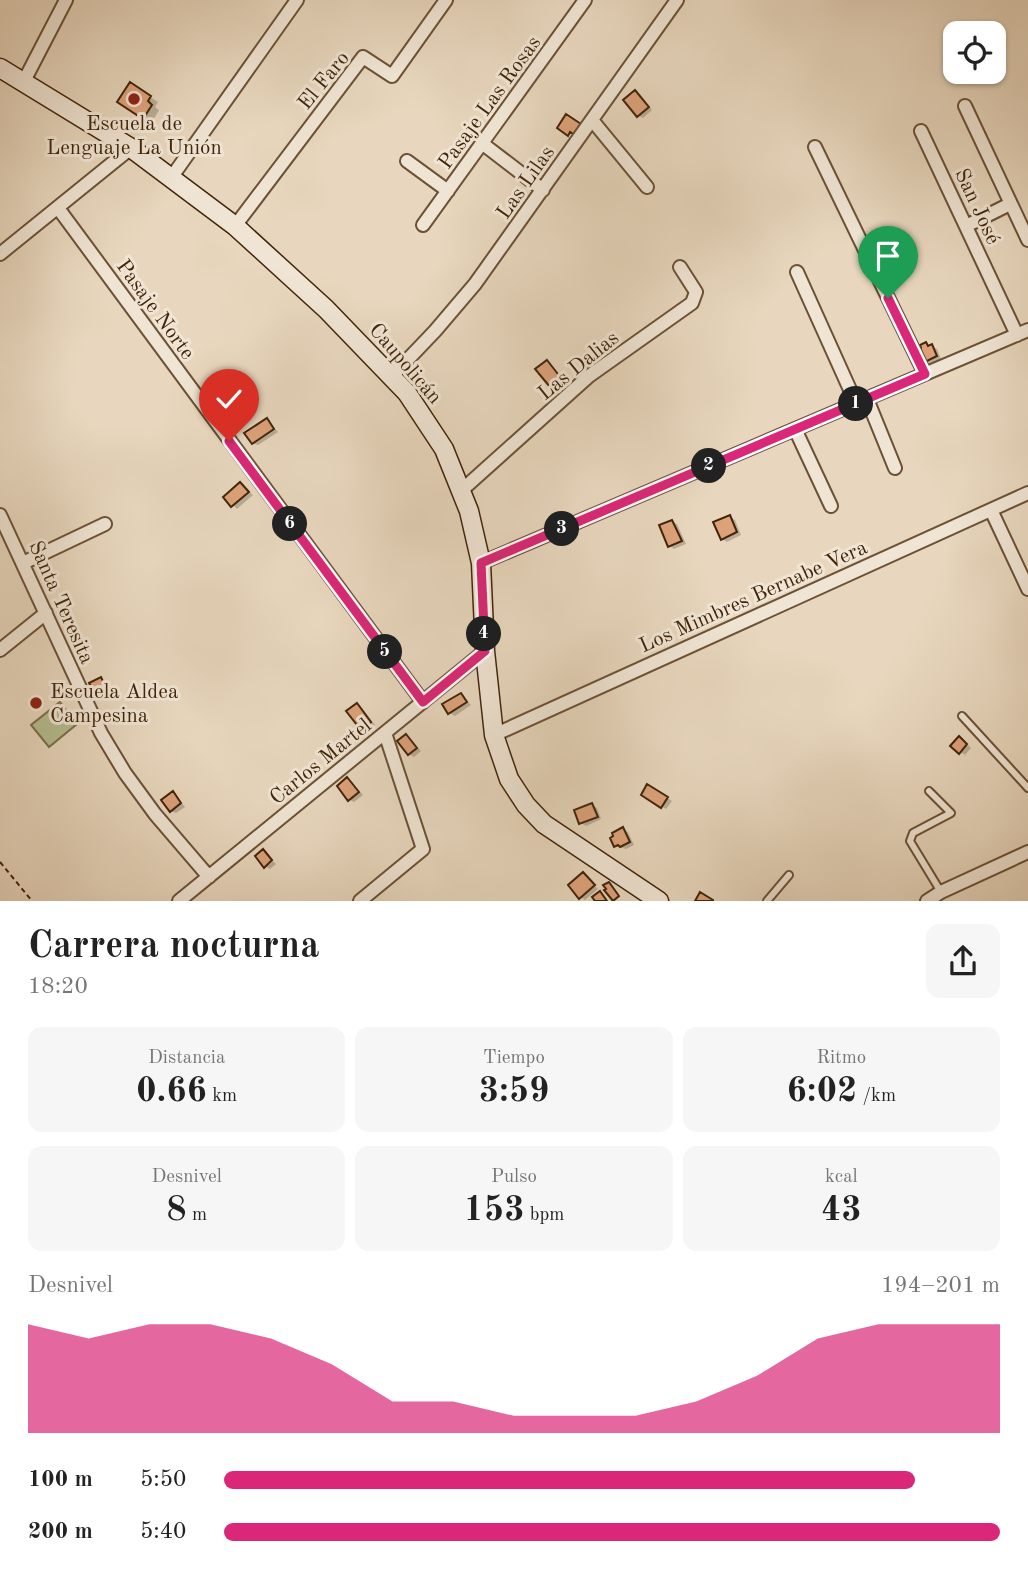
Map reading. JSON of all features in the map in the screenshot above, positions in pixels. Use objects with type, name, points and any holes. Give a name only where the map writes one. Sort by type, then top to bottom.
[{"type":"street","points":[[23,83],[66,0]]},
{"type":"street","points":[[171,178],[297,0]]},
{"type":"street","name":"El Faro","points":[[235,226],[363,57],[391,76],[446,0]]},
{"type":"street","name":"Pasaje Las Rosas","points":[[423,225],[484,144],[585,0]]},
{"type":"street","name":"Las Lilas","points":[[392,376],[456,307],[543,190],[677,0]]},
{"type":"street","name":"Caupolicán","points":[[0,68],[131,148],[235,226],[326,309],[392,376],[433,430],[462,490],[474,531],[481,563],[485,651],[494,735],[509,779],[535,814],[555,832],[646,898]]},
{"type":"street","points":[[965,106],[1028,240]]},
{"type":"street","points":[[592,120],[647,187]]},
{"type":"street","name":"San José","points":[[921,131],[966,226],[1023,332]]},
{"type":"street","points":[[484,144],[543,190]]},
{"type":"street","points":[[815,147],[925,374]]},
{"type":"street","points":[[0,254],[131,148]]},
{"type":"street","points":[[407,161],[448,191]]},
{"type":"street","points":[[966,226],[1010,204]]},
{"type":"street","name":"Pasaje Norte","points":[[58,208],[423,702]]},
{"type":"street","name":"Las Dalias","points":[[462,490],[589,376],[692,303],[696,292],[680,267]]},
{"type":"street","points":[[797,272],[895,468]]},
{"type":"street","points":[[481,563],[1023,332]]},
{"type":"street","points":[[796,429],[831,506]]},
{"type":"street","name":"Los Mimbres Bernabe Vera","points":[[494,735],[1028,493]]},
{"type":"street","points":[[991,510],[1028,589]]},
{"type":"street","name":"Santa Teresita","points":[[0,514],[101,733],[125,773],[172,836],[209,877]]},
{"type":"street","points":[[23,563],[105,524]]},
{"type":"street","points":[[0,650],[46,613]]},
{"type":"street","name":"Carlos Martel","points":[[179,901],[485,651]]},
{"type":"street","points":[[359,901],[423,849],[385,733]]},
{"type":"street","points":[[927,901],[1028,852]]},
{"type":"lane","points":[[962,716],[1028,788]]},
{"type":"lane","points":[[929,791],[951,813],[913,833],[910,841],[941,892]]},
{"type":"lane","points":[[767,901],[789,875]]},
{"type":"path","points":[[0,862],[32,901]]},
{"type":"green space","points":[[60,702],[77,724],[49,747],[31,725]]},
{"type":"building","name":"Escuela de Lenguaje La Unión","points":[[130,82],[151,96],[148,101],[152,105],[143,119],[117,102]]},
{"type":"building","points":[[635,90],[649,107],[637,117],[623,100]]},
{"type":"building","points":[[566,114],[581,124],[575,135],[570,132],[568,136],[557,128]]},
{"type":"building","points":[[926,342],[928,346],[932,344],[937,356],[925,362],[919,349],[920,345]]},
{"type":"building","points":[[547,360],[561,378],[550,387],[535,369]]},
{"type":"building","points":[[267,418],[274,429],[252,444],[244,433]]},
{"type":"building","points":[[240,482],[249,492],[231,507],[223,497]]},
{"type":"building","points":[[730,515],[737,532],[721,540],[713,522]]},
{"type":"building","points":[[672,520],[682,541],[668,547],[659,525]]},
{"type":"building","points":[[101,677],[106,688],[95,694],[89,683]]},
{"type":"building","points":[[461,693],[467,702],[448,714],[442,704]]},
{"type":"building","points":[[357,703],[371,722],[361,730],[346,711]]},
{"type":"building","points":[[406,734],[417,748],[408,755],[397,741]]},
{"type":"building","points":[[959,736],[967,744],[959,754],[950,746]]},
{"type":"building","points":[[347,777],[359,792],[348,801],[337,786]]},
{"type":"building","points":[[647,784],[668,797],[661,808],[641,795]]},
{"type":"building","points":[[173,791],[181,803],[170,812],[161,800]]},
{"type":"building","points":[[592,803],[598,817],[579,824],[574,810]]},
{"type":"building","points":[[623,827],[630,842],[614,847],[610,838],[612,833]]},
{"type":"building","points":[[263,849],[272,860],[264,868],[255,856]]},
{"type":"building","points":[[583,872],[595,885],[579,899],[568,885]]},
{"type":"building","points":[[609,882],[619,896],[613,901],[604,890],[606,889],[603,885]]},
{"type":"building","points":[[600,891],[607,901],[595,901],[592,897]]},
{"type":"building","points":[[700,892],[713,900],[713,901],[695,901]]},
{"type":"place","name":"Escuela de Lenguaje La Unión","points":[[134,99]]},
{"type":"place","name":"Escuela Aldea Campesina","points":[[36,703]]},
{"type":"route","points":[[229,441],[423,702],[485,651],[481,563],[925,374],[888,298]]}]
